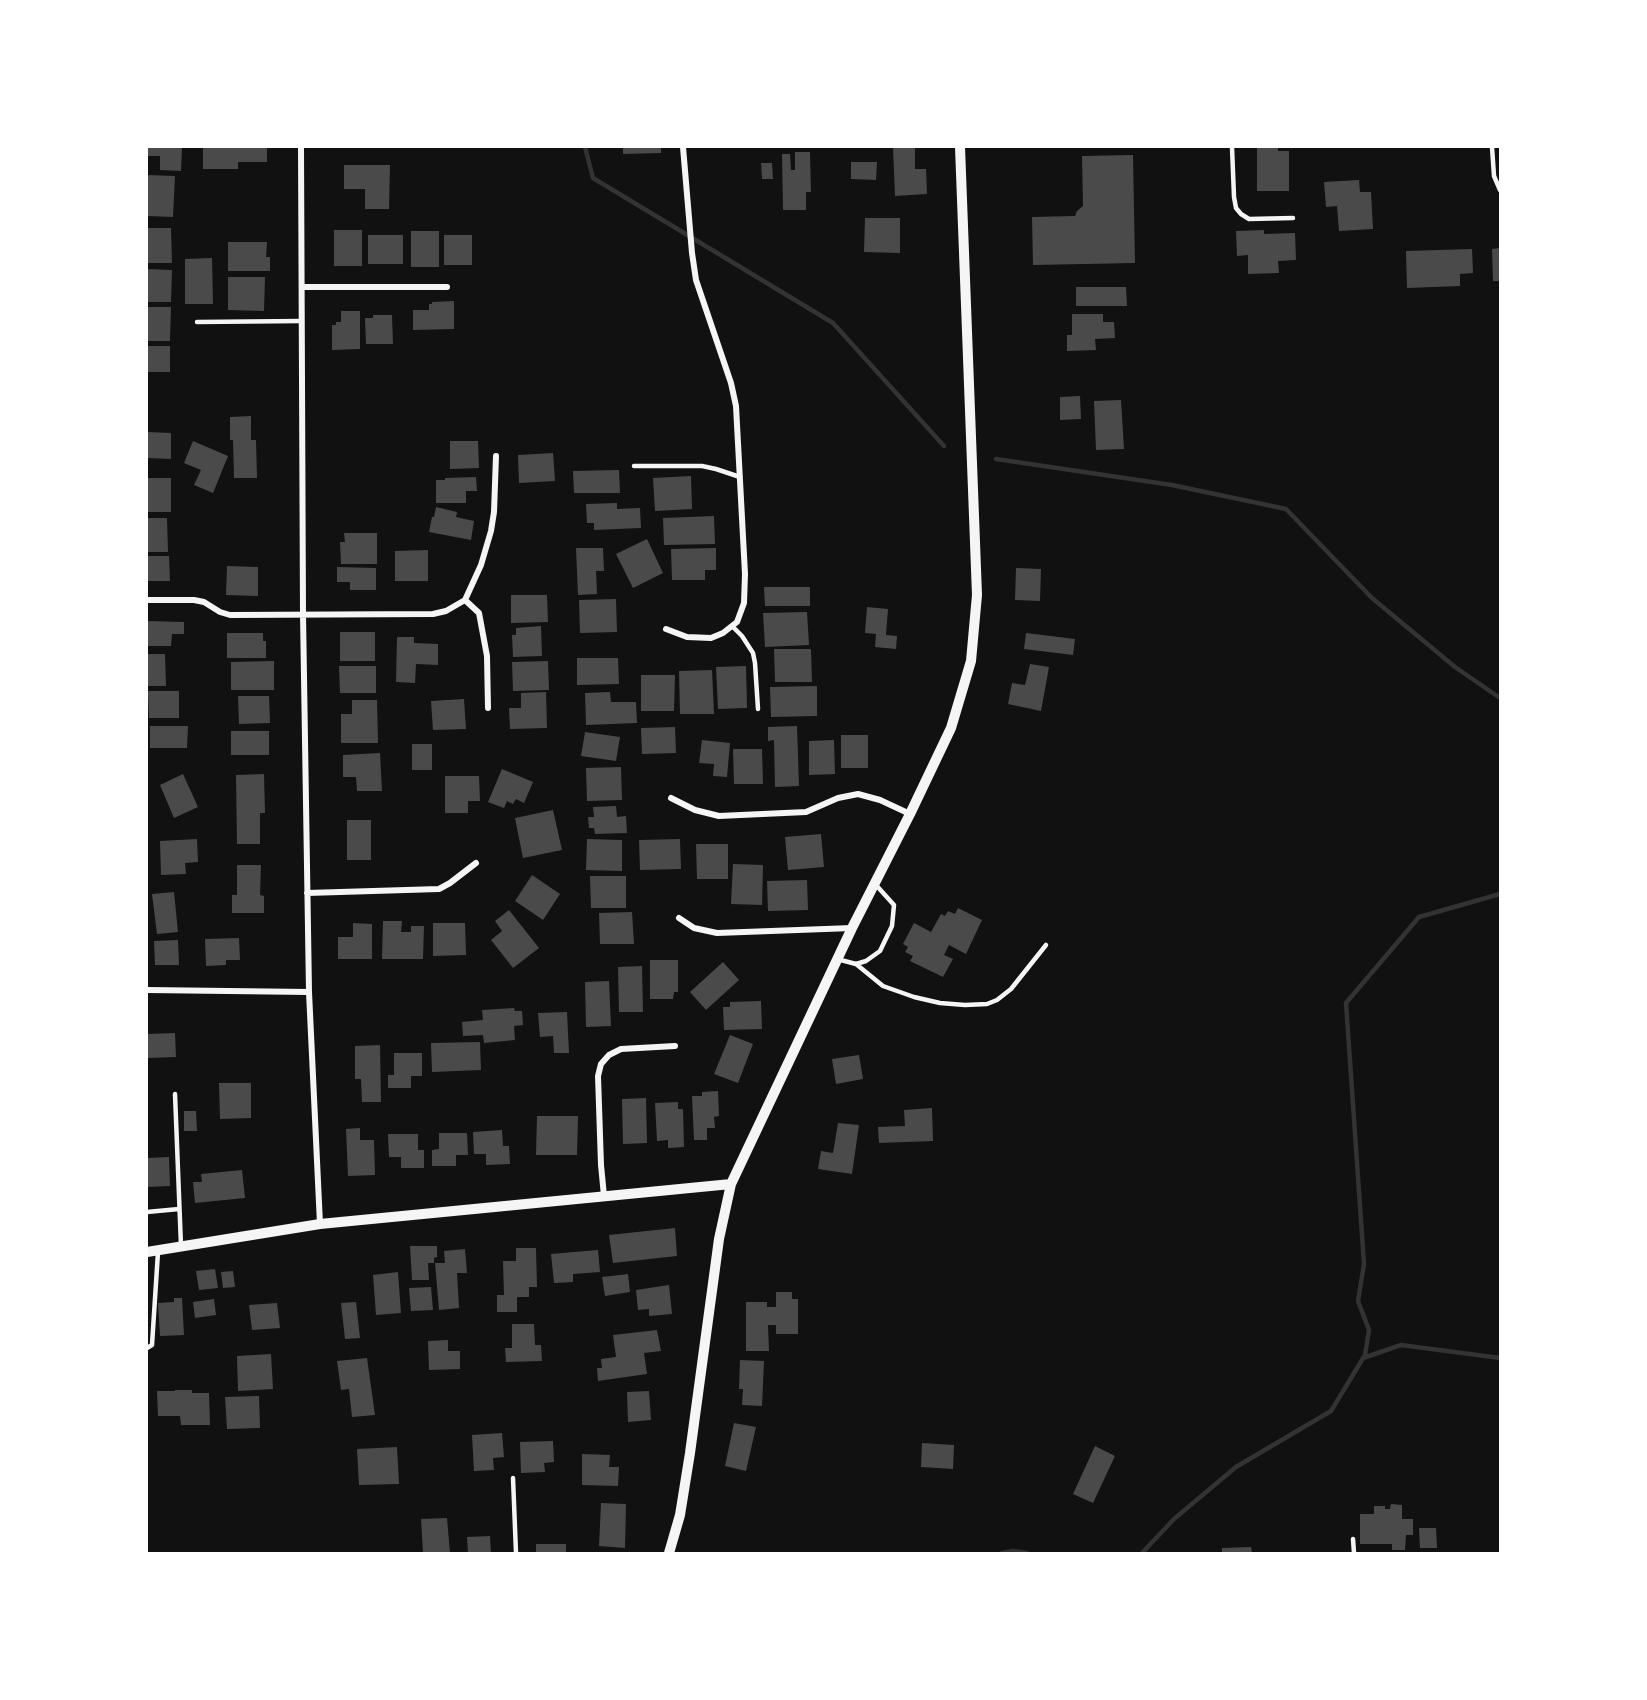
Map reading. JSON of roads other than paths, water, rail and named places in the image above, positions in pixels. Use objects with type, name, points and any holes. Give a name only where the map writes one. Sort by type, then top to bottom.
[{"type":"street","points":[[301,147],[307,893],[309,992],[320,1224]]},
{"type":"street","points":[[666,628],[687,637],[711,638],[723,633],[737,622],[744,603],[745,574],[736,406],[731,383],[696,280],[683,147]]},
{"type":"street","points":[[669,1553],[680,1515],[719,1239],[731,1184],[837,959],[951,728],[971,662],[977,595],[960,147]]},
{"type":"street","points":[[302,287],[447,286]]},
{"type":"street","points":[[147,600],[194,600],[204,602],[219,612],[230,615],[433,614],[446,611],[465,600],[481,565],[494,512],[496,456]]},
{"type":"street","points":[[465,600],[479,613],[487,656],[488,708]]},
{"type":"street","points":[[671,798],[695,810],[719,816],[806,812],[838,798],[858,794],[880,800],[910,814]]},
{"type":"street","points":[[307,893],[439,889],[450,884],[476,863]]},
{"type":"street","points":[[679,918],[694,928],[717,933],[852,928]]},
{"type":"street","points":[[147,990],[309,992]]},
{"type":"street","points":[[604,1196],[598,1076],[601,1064],[609,1054],[621,1049],[675,1046]]},
{"type":"street","points":[[152,1251],[320,1224],[731,1184]]},
{"type":"lane","points":[[1232,147],[1234,197],[1236,208],[1241,214],[1249,219],[1293,218]]},
{"type":"lane","points":[[1492,147],[1494,176],[1500,190]]},
{"type":"lane","points":[[197,322],[302,321]]},
{"type":"lane","points":[[634,466],[702,466],[716,468],[740,477]]},
{"type":"lane","points":[[732,626],[753,653],[758,709]]},
{"type":"lane","points":[[856,964],[866,961],[880,951],[892,926],[894,905],[875,884]]},
{"type":"lane","points":[[837,959],[856,964],[883,986],[914,997],[940,1003],[987,1004],[997,1000],[1011,989],[1046,945]]},
{"type":"lane","points":[[175,1094],[181,1246]]},
{"type":"lane","points":[[147,1212],[179,1209]]},
{"type":"lane","points":[[147,1348],[152,1345],[152,1251]]},
{"type":"lane","points":[[513,1478],[516,1553]]},
{"type":"lane","points":[[1353,1539],[1354,1553]]},
{"type":"waterway","points":[[585,147],[593,178],[833,323],[944,446]]},
{"type":"waterway","points":[[996,459],[1172,485],[1286,509],[1372,598],[1455,667],[1500,698]]},
{"type":"waterway","points":[[1142,1553],[1174,1519],[1236,1467],[1331,1411],[1365,1355],[1369,1330],[1358,1301],[1364,1264],[1346,1003],[1419,917],[1500,894]]},
{"type":"waterway","points":[[1363,1358],[1401,1345],[1500,1358]]},
{"type":"waterway","points":[[1002,1553],[1013,1551],[1027,1553]]}]
